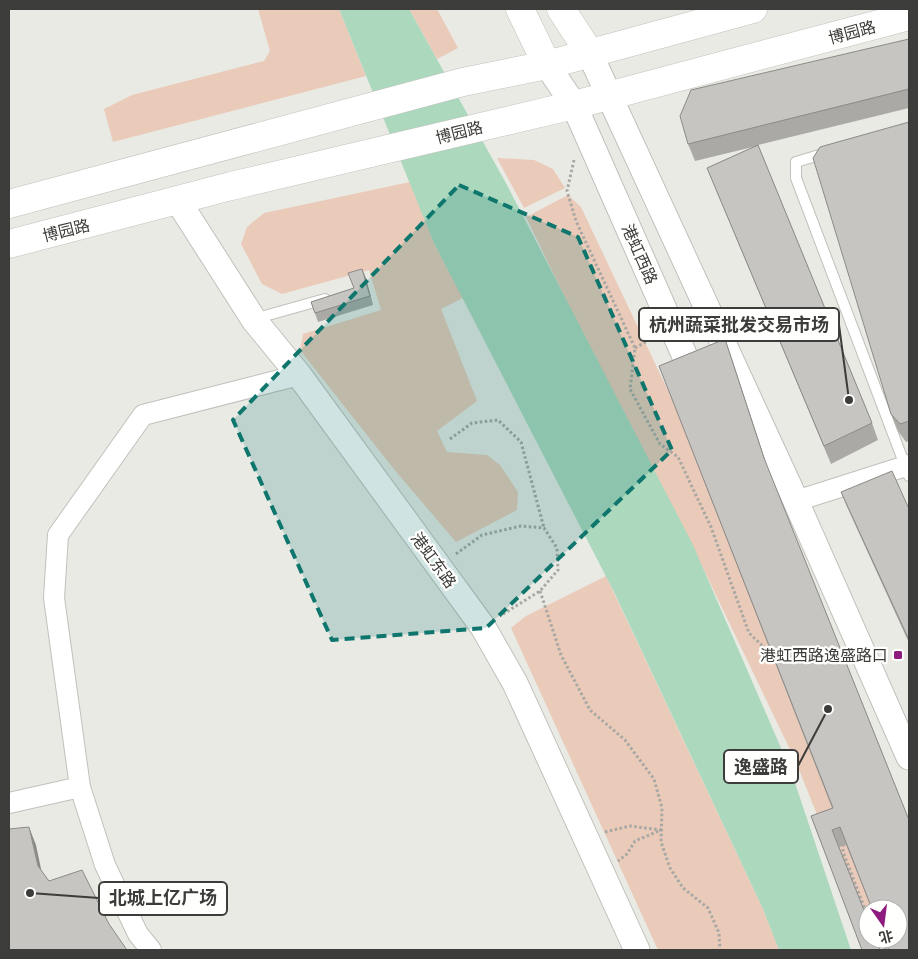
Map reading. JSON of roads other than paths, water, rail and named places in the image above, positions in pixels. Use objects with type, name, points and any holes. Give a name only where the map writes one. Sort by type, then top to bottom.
[{"type":"main road","points":[[520,9],[547,65]]},
{"type":"main road","points":[[561,9],[589,52]]},
{"type":"main road","points":[[9,204],[464,82],[547,65],[589,52],[753,9]]},
{"type":"main road","name":"博园路","points":[[9,244],[231,186],[574,105],[909,16]]},
{"type":"street","points":[[589,52],[796,501],[909,757]]},
{"type":"street","name":"港虹西路","points":[[547,65],[574,105],[706,404]]},
{"type":"street","name":"港虹东路","points":[[178,201],[254,320],[299,375],[483,627],[516,683],[637,950]]},
{"type":"street","points":[[151,950],[138,934],[105,865],[80,787],[54,598],[58,535],[143,415],[299,375]]},
{"type":"street","points":[[796,501],[908,469]]},
{"type":"street","points":[[9,803],[80,787]]},
{"type":"lane","points":[[834,151],[796,162],[796,178],[908,469]]},
{"type":"lane","points":[[254,320],[330,298]]},
{"type":"place","name":"杭州蔬菜批发交易市场","points":[[849,400]]},
{"type":"place","name":"港虹西路逸盛路口","points":[[898,655]]},
{"type":"place","name":"逸盛路","points":[[828,709]]},
{"type":"place","name":"北城上亿广场","points":[[30,893]]}]
